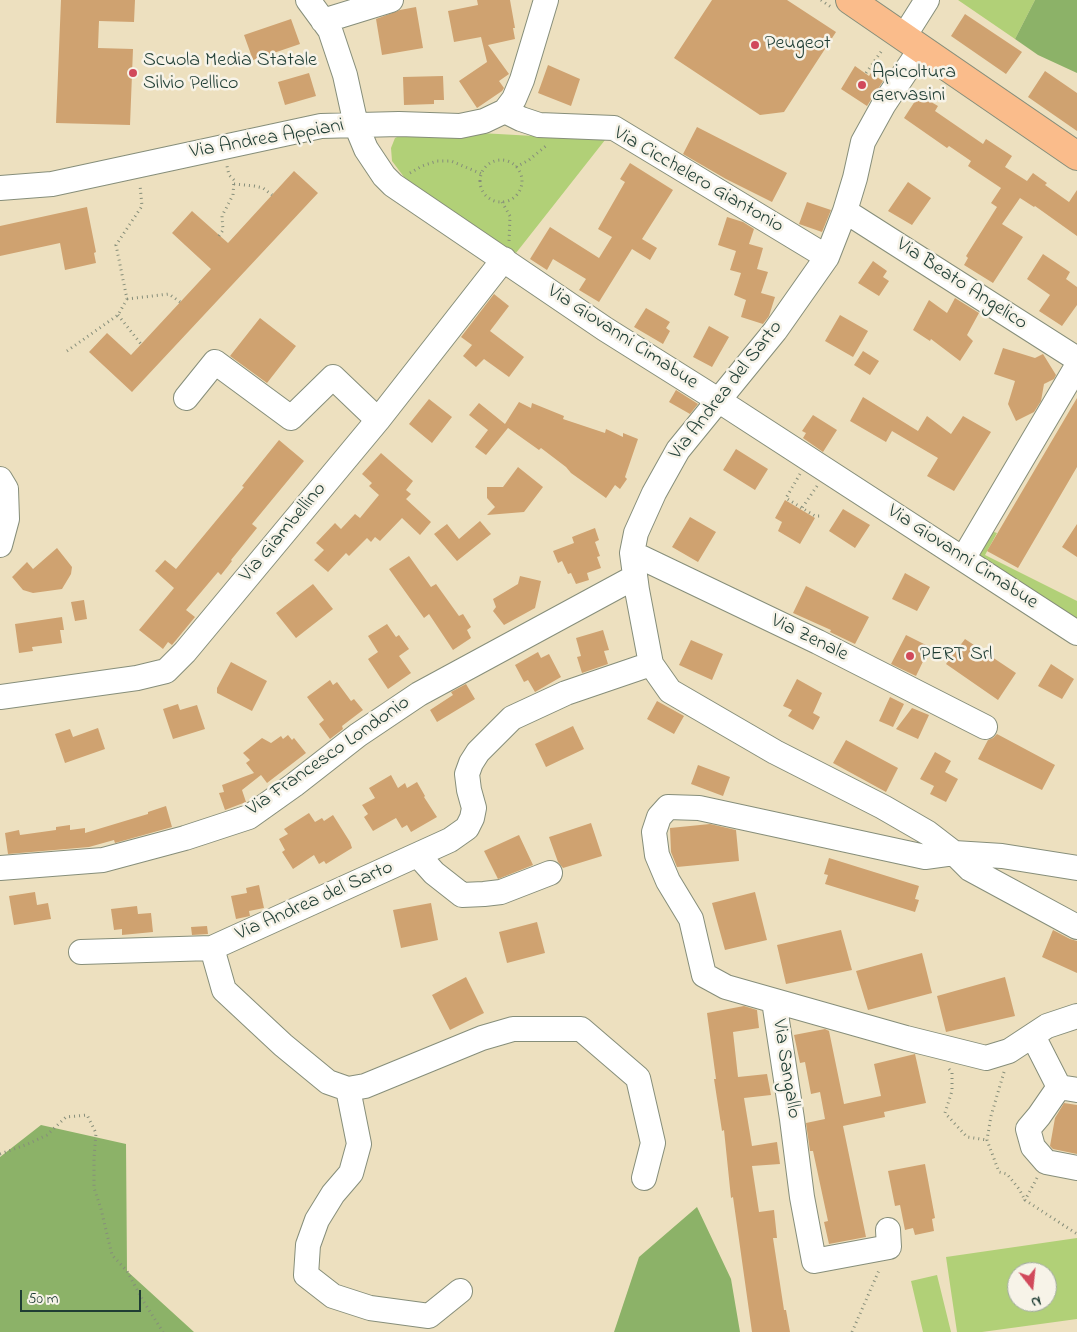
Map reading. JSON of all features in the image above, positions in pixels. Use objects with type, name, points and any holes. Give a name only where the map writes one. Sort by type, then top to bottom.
[{"type":"main road","points":[[850,0],[902,45],[1077,156]]},
{"type":"street","name":"Via Giovanni Cimabue","points":[[308,0],[330,30],[345,75],[356,124],[366,149],[384,176],[393,185],[504,259],[605,330],[718,400],[1077,633]]},
{"type":"street","points":[[323,21],[391,0]]},
{"type":"street","points":[[505,111],[514,99],[522,80],[546,0]]},
{"type":"street","name":"Via Andrea del Sarto","points":[[81,952],[212,948],[450,840],[467,828],[472,818],[474,808],[467,774],[471,763],[478,752],[512,718],[566,693],[651,664],[632,553],[636,533],[654,493],[678,450],[775,331],[827,257],[845,211],[863,142],[884,104],[902,45],[920,2]]},
{"type":"street","name":"Via Andrea Appiani","points":[[0,188],[52,184],[321,126],[356,124],[460,126],[484,121],[505,111]]},
{"type":"street","name":"Via Cicchelero Giantonio","points":[[505,111],[539,125],[614,128],[827,257]]},
{"type":"street","name":"Via Beato Angelico","points":[[845,211],[1077,359]]},
{"type":"street","name":"Via Giambellino","points":[[0,697],[136,678],[166,671],[185,652],[378,420],[504,259]]},
{"type":"street","points":[[186,398],[215,362],[291,418],[332,377],[378,420]]},
{"type":"street","points":[[963,559],[1077,366]]},
{"type":"street","points":[[0,479],[6,489],[7,519],[0,545]]},
{"type":"street","name":"Via Zenale","points":[[632,553],[818,642],[985,727]]},
{"type":"street","name":"Via Francesco Londonio","points":[[0,868],[103,860],[184,838],[249,817],[358,735],[419,694],[635,577]]},
{"type":"street","points":[[651,664],[670,692],[775,752],[920,828],[962,861],[1077,927]]},
{"type":"street","name":"Via Sangallo","points":[[889,1239],[814,1261],[802,1197],[774,1001],[726,987],[704,975],[691,919],[668,881],[656,855],[654,832],[659,817],[668,807],[699,808],[925,857],[962,861]]},
{"type":"street","name":"Via Andrea del Sarto","points":[[418,855],[434,873],[462,895],[501,892],[550,873]]},
{"type":"street","points":[[962,861],[1002,856],[1077,868]]},
{"type":"street","name":"Via Andrea del Sarto","points":[[212,948],[224,990],[283,1045],[328,1082],[348,1089]]},
{"type":"street","points":[[774,1001],[986,1058],[1007,1052],[1047,1026],[1077,1016]]},
{"type":"street","points":[[460,1291],[429,1316],[370,1308],[333,1296],[306,1275],[308,1245],[317,1220],[333,1194],[351,1173],[359,1144],[348,1089],[365,1086],[482,1038],[513,1029],[581,1029],[638,1078],[653,1143],[644,1178]]},
{"type":"street","points":[[1033,1036],[1068,1088],[1028,1129],[1032,1147],[1046,1162],[1077,1168]]},
{"type":"path","points":[[866,74],[902,45]]},
{"type":"path","points":[[516,167],[546,147],[559,126]]},
{"type":"path","points":[[393,185],[422,166],[437,161],[451,161],[482,174]]},
{"type":"path","points":[[504,161],[516,167],[522,179],[519,192],[514,197],[502,202],[489,198],[481,187],[482,174],[491,163],[504,161]]},
{"type":"path","points":[[219,236],[223,230],[222,216],[233,195],[234,180],[229,175]]},
{"type":"path","points":[[67,351],[118,315],[127,299],[116,245],[142,206],[139,180]]},
{"type":"path","points":[[234,184],[263,188],[272,195]]},
{"type":"path","points":[[502,202],[510,216],[510,236],[504,259]]},
{"type":"path","points":[[127,299],[170,294],[180,302]]},
{"type":"path","points":[[118,315],[141,344]]},
{"type":"path","points":[[802,471],[786,498],[815,516],[822,516]]},
{"type":"path","points":[[802,508],[821,479]]},
{"type":"path","points":[[938,1046],[941,1059],[952,1073],[952,1091],[945,1113],[967,1137],[987,1140]]},
{"type":"path","points":[[1007,1052],[1004,1072],[987,1140],[999,1172],[1006,1174],[1019,1189],[1025,1200],[1077,1234]]},
{"type":"path","points":[[0,1154],[47,1135],[66,1118],[87,1115],[96,1133],[94,1188],[112,1255],[127,1271],[163,1332]]},
{"type":"path","points":[[1025,1200],[1046,1162]]},
{"type":"path","points":[[852,1332],[889,1239]]},
{"type":"green space","points":[[958,0],[1035,0],[1015,39]]},
{"type":"green space","points":[[1035,0],[1077,0],[1077,73],[1038,55],[1015,39]]},
{"type":"green space","points":[[427,130],[605,140],[516,253],[452,214],[404,177],[392,161],[391,148],[395,138],[410,131]]},
{"type":"green space","points":[[985,529],[997,533],[985,555],[1077,601],[1077,620],[975,556]]},
{"type":"green space","points":[[41,1125],[126,1144],[127,1271],[194,1332],[0,1332],[0,1157]]},
{"type":"green space","points":[[697,1207],[731,1279],[740,1332],[614,1332],[639,1257]]},
{"type":"green space","points":[[1077,1238],[1077,1319],[982,1332],[957,1332],[946,1257]]},
{"type":"green space","points":[[937,1275],[951,1332],[923,1332],[911,1281]]},
{"type":"building","points":[[61,0],[135,0],[134,22],[99,21],[98,48],[133,49],[130,125],[56,123]]},
{"type":"building","points":[[477,0],[510,0],[515,39],[488,45],[509,74],[499,81],[504,88],[502,91],[477,108],[459,81],[487,62],[481,37],[454,42],[448,11],[478,5]]},
{"type":"building","name":"Peugeot","points":[[712,0],[787,0],[836,32],[784,112],[760,115],[674,58]]},
{"type":"building","points":[[416,7],[423,48],[382,55],[376,19],[400,10]]},
{"type":"building","points":[[965,14],[1022,52],[1006,74],[951,36]]},
{"type":"building","points":[[291,19],[300,44],[253,60],[244,35]]},
{"type":"building","points":[[548,65],[580,79],[571,106],[538,93]]},
{"type":"building","name":"Apicoltura Gervasini","points":[[855,66],[869,76],[871,73],[883,81],[867,106],[841,89]]},
{"type":"building","points":[[1045,71],[1077,93],[1077,131],[1028,97]]},
{"type":"building","points":[[309,73],[316,96],[285,105],[278,82]]},
{"type":"building","points":[[443,76],[444,100],[434,100],[434,104],[404,105],[403,77]]},
{"type":"building","points":[[919,95],[938,106],[935,111],[983,144],[986,139],[1012,156],[1005,167],[1027,181],[1033,173],[1047,183],[1045,185],[1069,202],[1077,190],[1077,236],[1035,206],[1020,198],[1002,224],[1023,237],[993,283],[964,265],[968,258],[966,256],[997,207],[991,203],[1001,188],[968,166],[971,161],[949,146],[947,148],[904,118]]},
{"type":"building","points":[[697,127],[787,173],[772,202],[726,179],[683,154]]},
{"type":"building","points":[[630,163],[673,190],[642,239],[657,248],[650,260],[632,249],[599,302],[579,290],[586,279],[553,259],[547,270],[530,259],[550,227],[599,258],[612,237],[598,229],[625,182],[620,179]]},
{"type":"building","points":[[294,171],[318,193],[132,392],[89,352],[107,333],[131,355],[211,269],[172,233],[192,211],[228,243]]},
{"type":"building","points":[[908,182],[931,198],[912,225],[888,211]]},
{"type":"building","points":[[807,202],[831,210],[822,232],[799,224]]},
{"type":"building","points":[[87,207],[96,252],[94,253],[96,263],[65,270],[60,243],[0,256],[0,226]]},
{"type":"building","points":[[727,217],[743,222],[754,229],[749,244],[763,248],[757,269],[768,272],[761,293],[775,297],[769,316],[763,324],[741,317],[746,300],[734,295],[741,273],[730,270],[736,251],[718,245]]},
{"type":"building","points":[[1043,254],[1070,272],[1066,279],[1077,287],[1077,305],[1062,326],[1039,311],[1050,295],[1027,279]]},
{"type":"building","points":[[873,261],[887,271],[883,277],[889,281],[879,296],[858,283]]},
{"type":"building","points":[[494,294],[509,306],[490,331],[524,357],[509,377],[484,359],[476,367],[463,356],[472,345],[461,337]]},
{"type":"building","points":[[955,298],[979,313],[967,335],[973,341],[960,361],[931,339],[930,341],[913,330],[929,300],[947,313]]},
{"type":"building","points":[[646,308],[670,322],[666,328],[670,331],[663,344],[634,327]]},
{"type":"building","points":[[840,315],[868,331],[853,357],[825,341]]},
{"type":"building","points":[[260,318],[296,346],[267,383],[230,356]]},
{"type":"building","points":[[709,326],[729,337],[712,367],[693,357]]},
{"type":"building","points":[[1003,348],[1035,358],[1043,354],[1056,375],[1054,379],[1044,384],[1041,401],[1034,412],[1016,421],[1008,404],[1015,381],[994,374]]},
{"type":"building","points":[[863,351],[879,361],[870,375],[854,365]]},
{"type":"building","points":[[676,390],[698,404],[690,414],[669,402]]},
{"type":"building","points":[[863,397],[918,431],[927,416],[951,434],[963,416],[991,432],[954,491],[927,476],[938,458],[892,431],[886,442],[850,421]]},
{"type":"building","points":[[1077,398],[1077,467],[1018,568],[987,551]]},
{"type":"building","points":[[429,399],[452,417],[432,443],[409,424]]},
{"type":"building","points":[[519,402],[531,408],[532,403],[564,416],[563,419],[605,433],[606,429],[623,437],[623,433],[638,439],[625,477],[627,479],[620,489],[615,485],[606,498],[571,473],[541,448],[539,450],[508,428],[486,455],[475,447],[488,430],[469,415],[479,403],[505,424]]},
{"type":"building","points":[[813,415],[837,430],[823,452],[803,438],[806,433],[802,431]]},
{"type":"building","points":[[279,440],[304,461],[252,524],[257,528],[221,575],[218,572],[186,610],[195,617],[172,645],[168,642],[163,649],[139,630],[174,588],[155,571],[165,560],[176,569],[244,487],[242,486]]},
{"type":"building","points":[[736,449],[768,469],[755,490],[723,470]]},
{"type":"building","points":[[381,453],[413,481],[406,490],[411,494],[406,499],[431,522],[420,535],[402,518],[380,541],[375,537],[371,542],[367,538],[349,556],[346,553],[328,572],[314,560],[324,550],[316,543],[335,523],[341,529],[355,514],[360,518],[379,495],[369,486],[372,483],[362,474]]},
{"type":"building","points":[[518,467],[543,487],[524,512],[487,515],[495,507],[487,498],[487,487],[503,487]]},
{"type":"building","points":[[785,500],[815,518],[800,544],[778,531],[782,522],[775,518]]},
{"type":"building","points":[[843,509],[870,525],[855,548],[829,531]]},
{"type":"building","points":[[690,517],[716,532],[698,562],[672,547]]},
{"type":"building","points":[[480,521],[491,534],[457,561],[434,534],[447,524],[459,539]]},
{"type":"building","points":[[1077,524],[1077,557],[1062,547]]},
{"type":"building","points":[[595,528],[599,540],[595,542],[600,556],[597,557],[601,568],[587,573],[589,580],[576,584],[571,573],[568,574],[562,561],[558,563],[553,551],[574,543],[572,537]]},
{"type":"building","points":[[57,548],[72,567],[71,574],[62,589],[33,593],[23,590],[12,577],[27,562],[33,569]]},
{"type":"building","points":[[409,556],[431,587],[436,584],[459,616],[463,614],[471,627],[467,630],[471,638],[453,650],[429,614],[424,618],[389,569]]},
{"type":"building","points":[[905,573],[930,587],[917,611],[892,599]]},
{"type":"building","points":[[520,576],[541,581],[535,608],[504,625],[493,611],[496,607],[493,599],[518,584]]},
{"type":"building","points":[[313,584],[333,609],[296,638],[276,613]]},
{"type":"building","points":[[806,586],[869,617],[855,644],[830,632],[831,630],[793,613]]},
{"type":"building","points":[[84,600],[87,619],[75,621],[71,602]]},
{"type":"building","points":[[62,617],[64,630],[60,630],[62,643],[32,647],[33,651],[19,653],[15,624]]},
{"type":"building","points":[[387,624],[396,637],[399,635],[409,649],[399,656],[411,673],[388,689],[368,659],[378,652],[368,636]]},
{"type":"building","points":[[603,630],[609,650],[604,651],[608,664],[582,673],[577,657],[581,656],[576,638]]},
{"type":"building","points":[[906,635],[930,647],[916,676],[891,664]]},
{"type":"building","points":[[965,639],[1016,673],[998,700],[946,664]]},
{"type":"building","points":[[691,640],[723,654],[712,680],[679,665]]},
{"type":"building","points":[[538,652],[541,658],[549,654],[561,677],[535,692],[528,680],[524,682],[515,665]]},
{"type":"building","points":[[231,662],[267,681],[252,711],[217,693],[217,688]]},
{"type":"building","points":[[1051,664],[1074,679],[1062,699],[1038,686]]},
{"type":"building","points":[[797,679],[822,693],[813,713],[820,717],[813,730],[788,716],[792,710],[783,706]]},
{"type":"building","points":[[330,680],[333,685],[337,682],[351,701],[354,699],[363,710],[342,726],[343,729],[330,739],[319,724],[324,720],[307,697]]},
{"type":"building","points":[[466,684],[475,699],[437,722],[430,710],[453,695],[451,692]]},
{"type":"building","points":[[890,697],[904,704],[893,727],[879,721]]},
{"type":"building","points":[[657,701],[684,716],[674,734],[647,719]]},
{"type":"building","points":[[178,704],[180,710],[197,705],[205,729],[173,739],[163,709]]},
{"type":"building","points":[[912,708],[929,715],[918,739],[896,729]]},
{"type":"building","points":[[573,726],[584,749],[546,767],[535,744]]},
{"type":"building","points":[[98,728],[105,749],[65,763],[55,734],[70,729],[73,737]]},
{"type":"building","points":[[997,734],[1055,765],[1042,790],[978,759],[988,740]]},
{"type":"building","points":[[288,735],[292,740],[294,738],[306,753],[267,783],[261,775],[242,790],[246,802],[225,810],[219,793],[224,792],[222,785],[254,773],[246,763],[250,760],[243,753],[262,738],[271,743],[281,736],[283,739]]},
{"type":"building","points":[[846,740],[898,768],[886,792],[833,763]]},
{"type":"building","points":[[935,752],[951,761],[945,772],[958,779],[946,802],[930,794],[934,786],[920,779]]},
{"type":"building","points":[[698,765],[730,777],[723,796],[691,784]]},
{"type":"building","points":[[391,775],[398,788],[405,783],[407,788],[417,782],[437,817],[411,832],[407,825],[402,828],[396,818],[373,831],[364,817],[368,814],[362,805],[375,798],[369,788]]},
{"type":"building","points":[[166,806],[172,827],[115,843],[114,840],[89,847],[8,854],[5,833],[19,830],[20,835],[56,830],[56,827],[70,825],[70,830],[85,828],[85,833],[148,814],[148,812]]},
{"type":"building","points":[[309,813],[315,822],[322,818],[324,821],[333,815],[352,848],[326,864],[324,861],[319,864],[314,855],[293,869],[282,852],[285,850],[279,839],[288,834],[284,829]]},
{"type":"building","points":[[591,823],[602,856],[563,868],[558,862],[549,837]]},
{"type":"building","points":[[710,824],[736,830],[739,861],[677,867],[671,852],[670,828]]},
{"type":"building","points":[[519,835],[533,865],[498,879],[484,851]]},
{"type":"building","points":[[829,858],[919,886],[915,899],[919,900],[915,912],[825,884],[828,875],[824,874]]},
{"type":"building","points":[[259,885],[264,908],[249,911],[250,916],[236,919],[231,896],[247,893],[246,888]]},
{"type":"building","points":[[35,892],[37,905],[48,903],[51,919],[14,925],[9,896]]},
{"type":"building","points":[[755,892],[767,940],[725,950],[712,903]]},
{"type":"building","points":[[431,903],[438,940],[401,948],[393,910]]},
{"type":"building","points":[[137,906],[138,914],[151,913],[153,932],[122,935],[122,929],[114,930],[111,909]]},
{"type":"building","points":[[537,922],[545,953],[507,963],[499,932]]},
{"type":"building","points":[[207,926],[208,934],[192,935],[191,927]]},
{"type":"building","points":[[841,930],[852,970],[786,984],[777,945]]},
{"type":"building","points":[[1053,930],[1077,941],[1077,973],[1042,957]]},
{"type":"building","points":[[922,953],[932,993],[868,1010],[856,971]]},
{"type":"building","points":[[466,977],[484,1013],[450,1030],[432,995]]},
{"type":"building","points":[[1005,977],[1015,1016],[946,1032],[937,996]]},
{"type":"building","points":[[744,1006],[757,1010],[759,1028],[733,1032],[738,1077],[767,1074],[771,1095],[744,1098],[752,1146],[777,1142],[780,1164],[752,1166],[759,1212],[774,1210],[777,1238],[773,1238],[784,1310],[786,1310],[790,1332],[752,1332],[733,1197],[731,1198],[724,1130],[722,1131],[714,1079],[716,1079],[707,1013]]},
{"type":"building","points":[[825,1029],[829,1031],[844,1104],[881,1096],[874,1064],[915,1054],[926,1103],[884,1112],[885,1117],[843,1126],[866,1237],[829,1244],[824,1222],[828,1221],[813,1151],[810,1151],[806,1123],[825,1119],[820,1092],[811,1094],[805,1062],[800,1063],[794,1035]]},
{"type":"building","points":[[1064,1103],[1077,1105],[1077,1154],[1053,1149],[1050,1146],[1055,1118]]},
{"type":"building","points":[[925,1164],[935,1218],[932,1219],[934,1231],[915,1235],[913,1228],[905,1230],[900,1205],[895,1206],[888,1171]]},
{"type":"place","name":"Peugeot","points":[[755,45]]},
{"type":"place","name":"Scuola Media Statale Silvio Pellico","points":[[133,73]]},
{"type":"place","name":"Apicoltura Gervasini","points":[[862,85]]},
{"type":"place","name":"PERT Srl","points":[[910,656]]}]
